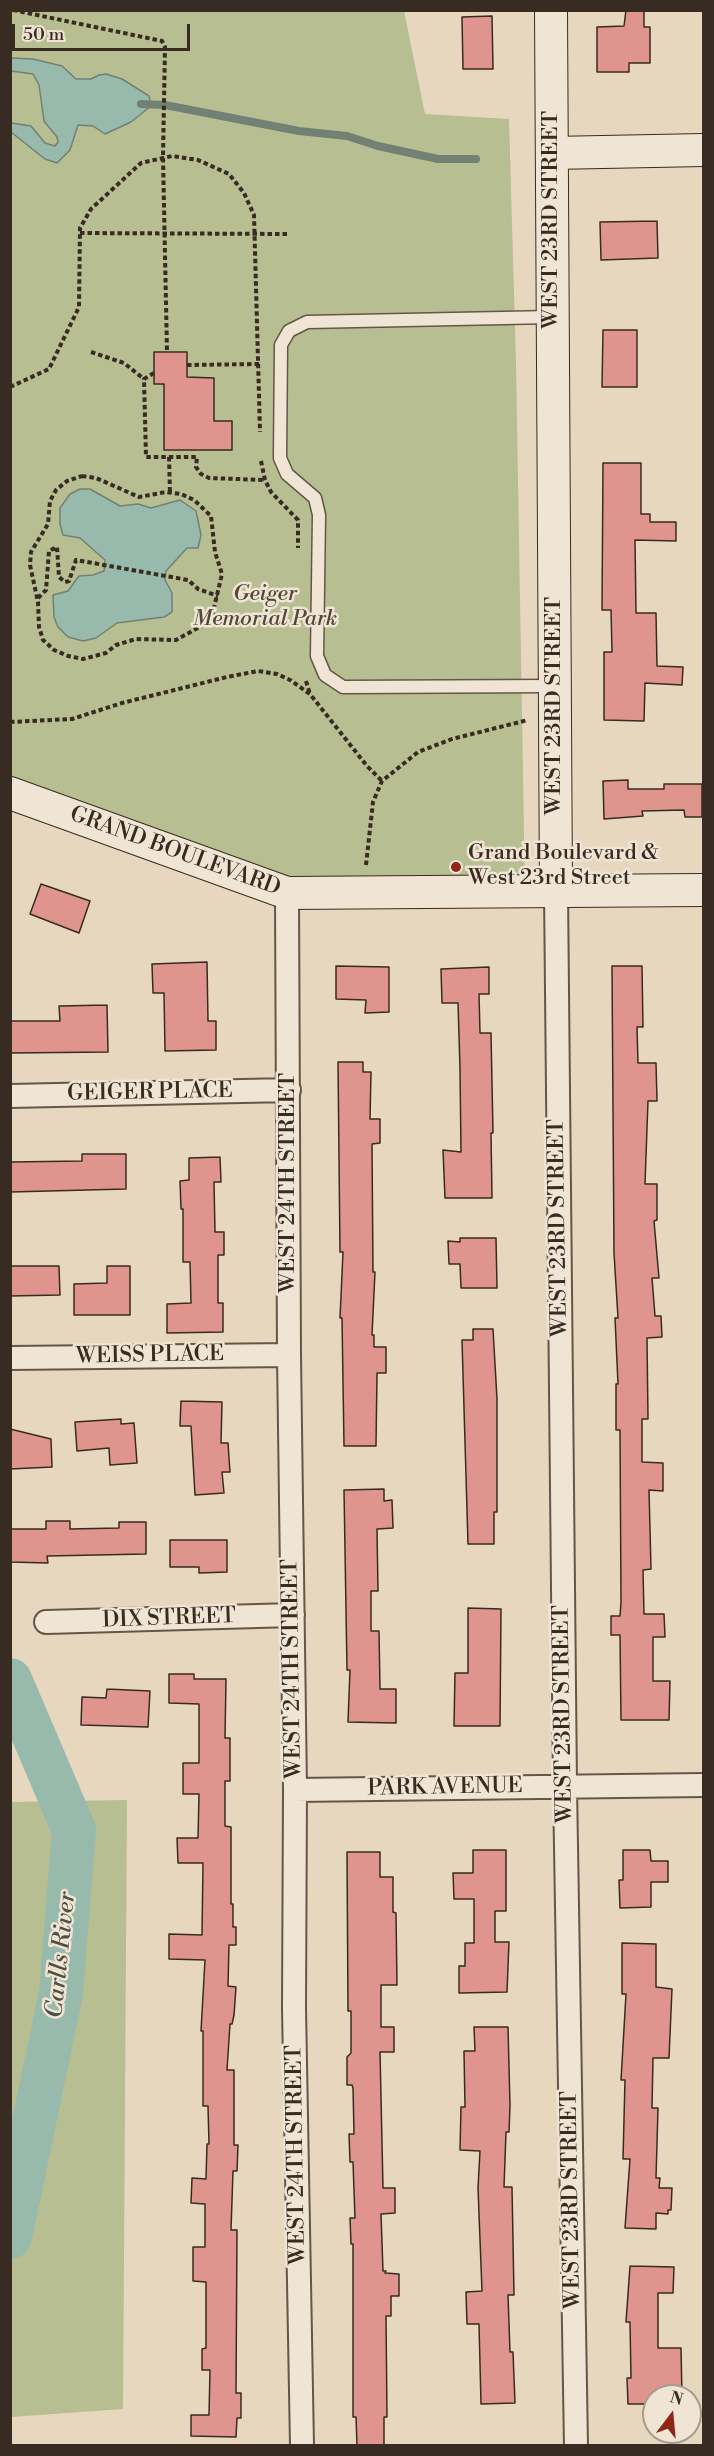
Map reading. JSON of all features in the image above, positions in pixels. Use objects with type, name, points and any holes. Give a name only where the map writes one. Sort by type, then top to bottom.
[{"type":"street","name":"WEST 23RD STREET","points":[[551,10],[556,891],[565,1786],[576,2445]]},
{"type":"street","points":[[552,153],[704,150]]},
{"type":"street","name":"GRAND BOULEVARD","points":[[10,793],[287,893],[704,890]]},
{"type":"street","name":"WEST 24TH STREET","points":[[287,893],[289,1355],[295,1790],[294,2008],[302,2445]]},
{"type":"street","name":"GEIGER PLACE","points":[[10,1096],[289,1090]]},
{"type":"street","name":"WEISS PLACE","points":[[10,1358],[289,1355]]},
{"type":"street","name":"DIX STREET","points":[[46,1622],[293,1615]]},
{"type":"street","name":"PARK AVENUE","points":[[295,1790],[704,1785]]},
{"type":"lane","points":[[553,317],[307,322],[289,331],[281,345],[280,458],[287,474],[315,498],[319,515],[317,656],[324,675],[343,687],[555,699]]},
{"type":"path","points":[[13,10],[162,41],[165,47],[163,157],[167,352]]},
{"type":"path","points":[[10,387],[49,369],[79,308],[80,228],[91,209],[123,177],[141,163],[172,156],[198,160],[229,174],[244,193],[254,215],[260,443]]},
{"type":"path","points":[[80,233],[289,234]]},
{"type":"path","points":[[91,352],[124,363],[144,379],[146,457],[197,457],[196,467],[201,474],[209,478],[265,480]]},
{"type":"path","points":[[187,365],[259,364]]},
{"type":"path","points":[[144,379],[154,373]]},
{"type":"path","points":[[261,454],[261,466],[265,480],[272,492],[298,520],[298,556]]},
{"type":"path","points":[[169,457],[170,493]]},
{"type":"path","points":[[82,476],[96,478],[139,497],[170,493],[181,494],[194,500],[211,516],[215,552],[222,574],[218,596],[212,616],[205,624],[176,640],[136,639],[116,645],[95,657],[83,659],[54,650],[43,640],[39,627],[38,598],[30,565],[31,552],[48,524],[50,501],[56,490],[67,481],[82,476]]},
{"type":"path","points":[[38,598],[46,590],[49,551],[57,547],[59,577],[65,582],[69,581],[76,560],[188,580],[198,590],[218,596]]},
{"type":"path","points":[[10,722],[72,719],[122,703],[258,671],[276,674],[290,680],[310,694],[367,766],[382,781]]},
{"type":"path","points":[[303,675],[310,694]]},
{"type":"path","points":[[365,893],[367,840],[373,801],[382,781],[418,752],[555,699]]},
{"type":"green space","name":"Geiger Memorial Park","points":[[11,11],[404,11],[425,114],[509,119],[516,363],[525,892],[287,893],[11,779]]},
{"type":"green space","points":[[127,1800],[123,2409],[11,2417],[11,1802]]},
{"type":"shaded area","points":[[11,58],[33,59],[62,66],[76,79],[91,79],[106,74],[122,79],[149,96],[151,106],[131,122],[105,134],[93,126],[78,125],[70,150],[57,163],[45,159],[11,132],[11,123],[31,126],[45,143],[55,146],[58,142],[57,137],[44,121],[39,85],[33,74],[11,71]]},
{"type":"shaded area","points":[[80,489],[90,489],[120,506],[138,504],[151,508],[180,500],[196,511],[201,535],[198,548],[187,548],[166,571],[165,580],[172,593],[172,612],[164,617],[117,623],[96,638],[83,641],[68,637],[58,627],[54,617],[53,595],[68,591],[79,576],[104,571],[105,560],[80,538],[63,535],[60,508],[70,494]]},
{"type":"building","points":[[626,10],[644,10],[644,27],[650,27],[650,63],[629,63],[629,72],[597,72],[597,27],[624,26]]},
{"type":"building","points":[[492,16],[493,69],[463,69],[462,17]]},
{"type":"building","points":[[657,221],[658,258],[601,260],[600,222]]},
{"type":"building","points":[[603,330],[637,330],[637,387],[602,387]]},
{"type":"building","points":[[154,352],[187,352],[187,377],[214,378],[214,421],[232,421],[232,450],[164,450],[164,384],[154,384]]},
{"type":"building","points":[[603,463],[641,463],[641,514],[650,514],[650,522],[676,522],[676,541],[635,540],[636,613],[656,613],[657,666],[683,667],[682,685],[645,683],[644,721],[604,720],[604,652],[612,652],[611,610],[602,610]]},
{"type":"building","points":[[628,780],[628,789],[664,789],[664,784],[702,784],[702,817],[685,817],[684,810],[642,811],[643,816],[604,819],[603,781]]},
{"type":"building","points":[[41,884],[90,901],[79,933],[30,914]]},
{"type":"building","points":[[207,962],[208,1021],[216,1021],[216,1050],[165,1051],[164,993],[153,993],[152,964]]},
{"type":"building","points":[[336,966],[389,967],[389,1012],[365,1013],[366,1000],[336,999]]},
{"type":"building","points":[[612,966],[642,966],[643,1027],[637,1027],[638,1063],[656,1063],[657,1101],[648,1101],[645,1184],[657,1184],[657,1220],[654,1221],[659,1278],[652,1278],[655,1316],[661,1316],[662,1337],[647,1338],[648,1419],[642,1419],[642,1462],[663,1463],[663,1491],[649,1490],[651,1569],[643,1570],[644,1614],[664,1614],[665,1637],[653,1637],[653,1681],[670,1681],[669,1720],[621,1720],[620,1635],[611,1635],[611,1616],[620,1616],[621,1602],[620,1430],[616,1430],[616,1384],[618,1384],[615,1318],[618,1318],[614,1253]]},
{"type":"building","points":[[489,967],[489,994],[479,994],[480,1033],[491,1033],[492,1198],[445,1198],[443,1150],[461,1152],[460,1068],[458,1003],[442,1003],[441,969]]},
{"type":"building","points":[[107,1005],[108,1052],[10,1053],[10,1021],[60,1021],[59,1006]]},
{"type":"building","points":[[338,1062],[363,1062],[363,1072],[371,1072],[370,1119],[380,1119],[380,1143],[372,1144],[373,1272],[375,1272],[372,1335],[374,1335],[374,1347],[386,1347],[386,1373],[377,1373],[376,1446],[344,1446],[342,1318],[340,1318],[343,1252],[340,1252]]},
{"type":"building","points":[[82,1154],[126,1154],[126,1189],[10,1192],[10,1162],[82,1161]]},
{"type":"building","points":[[220,1157],[221,1182],[214,1182],[215,1232],[224,1232],[224,1255],[218,1255],[218,1303],[223,1303],[223,1332],[167,1333],[167,1304],[191,1303],[190,1262],[183,1262],[183,1209],[181,1209],[180,1181],[189,1180],[189,1158]]},
{"type":"building","points":[[460,1238],[496,1238],[497,1288],[461,1288],[460,1264],[449,1264],[448,1241],[460,1242]]},
{"type":"building","points":[[10,1266],[59,1266],[60,1295],[10,1296]]},
{"type":"building","points":[[107,1266],[130,1266],[130,1315],[74,1315],[74,1284],[107,1283]]},
{"type":"building","points":[[473,1329],[493,1329],[497,1399],[497,1512],[494,1512],[494,1544],[468,1544],[462,1340],[473,1340]]},
{"type":"building","points":[[181,1401],[222,1402],[221,1443],[228,1443],[230,1472],[222,1472],[224,1493],[195,1495],[191,1426],[180,1426]]},
{"type":"building","points":[[121,1419],[121,1424],[134,1423],[137,1463],[110,1465],[109,1448],[77,1451],[75,1422]]},
{"type":"building","points":[[10,1429],[51,1439],[52,1467],[10,1469]]},
{"type":"building","points":[[384,1489],[384,1501],[392,1500],[393,1528],[377,1529],[378,1591],[371,1591],[371,1631],[379,1631],[380,1689],[396,1689],[396,1723],[348,1722],[350,1670],[347,1670],[344,1490]]},
{"type":"building","points":[[46,1521],[70,1521],[70,1529],[119,1528],[119,1522],[146,1522],[146,1554],[47,1556],[48,1563],[10,1562],[10,1529],[46,1529]]},
{"type":"building","points":[[170,1540],[227,1540],[227,1572],[199,1573],[199,1567],[170,1567]]},
{"type":"building","points":[[468,1608],[501,1609],[500,1726],[454,1726],[455,1673],[468,1673]]},
{"type":"building","points":[[169,1674],[194,1674],[194,1679],[226,1679],[225,1738],[230,1738],[230,1781],[225,1781],[225,1826],[231,1827],[231,1904],[233,1904],[233,1927],[236,1927],[236,1945],[229,1945],[228,1986],[236,1987],[234,2015],[232,2024],[230,2024],[227,2070],[234,2070],[234,2145],[238,2145],[237,2171],[233,2171],[231,2230],[237,2230],[236,2393],[241,2393],[241,2418],[237,2418],[236,2437],[191,2436],[191,2415],[209,2415],[210,2370],[202,2370],[202,2349],[206,2348],[206,2282],[193,2281],[193,2247],[205,2247],[205,2204],[191,2203],[192,2178],[206,2179],[207,2144],[209,2144],[208,2106],[203,2106],[203,2031],[201,2031],[205,1960],[169,1959],[169,1934],[202,1935],[203,1863],[178,1863],[177,1838],[198,1838],[199,1794],[183,1794],[183,1763],[199,1763],[199,1704],[169,1703]]},
{"type":"building","points":[[107,1689],[150,1691],[148,1727],[81,1725],[82,1697],[106,1698]]},
{"type":"building","points":[[473,1850],[506,1850],[506,1911],[495,1911],[495,1942],[509,1942],[507,1992],[459,1993],[459,1966],[465,1966],[465,1943],[474,1943],[474,1899],[454,1899],[453,1873],[473,1873]]},
{"type":"building","points":[[623,1850],[650,1850],[651,1861],[668,1861],[668,1882],[651,1882],[651,1907],[620,1908],[619,1880],[623,1880]]},
{"type":"building","points":[[347,1852],[380,1852],[380,1877],[393,1877],[393,1912],[396,1913],[397,1985],[381,1985],[381,2027],[394,2027],[394,2052],[380,2052],[383,2188],[395,2188],[395,2213],[381,2214],[383,2271],[399,2274],[399,2296],[391,2296],[391,2316],[386,2316],[387,2417],[384,2417],[384,2445],[357,2445],[356,2417],[353,2417],[353,2244],[351,2244],[350,2218],[355,2218],[353,2162],[350,2162],[349,2134],[354,2134],[353,2088],[352,2085],[347,2085],[347,2057],[351,2053],[351,2011],[348,2011]]},
{"type":"building","points":[[622,1943],[656,1944],[656,1987],[672,1989],[669,2058],[653,2058],[652,2108],[658,2108],[656,2178],[660,2178],[659,2188],[672,2188],[671,2210],[668,2210],[668,2214],[656,2213],[656,2229],[625,2228],[630,2159],[623,2159],[625,2080],[621,2080],[626,1994],[622,1994]]},
{"type":"building","points":[[474,2027],[508,2027],[510,2106],[509,2132],[506,2132],[504,2187],[512,2187],[514,2295],[508,2295],[515,2403],[481,2404],[479,2324],[467,2324],[466,2292],[482,2291],[478,2188],[480,2151],[460,2150],[461,2107],[465,2107],[464,2051],[475,2051]]},
{"type":"building","points":[[630,2266],[674,2267],[673,2293],[658,2293],[658,2348],[681,2348],[682,2384],[642,2384],[642,2404],[628,2404],[627,2378],[631,2378],[630,2322],[626,2322]]},
{"type":"waterway","points":[[141,104],[165,105],[299,131],[347,136],[378,146],[438,159],[476,159]]},
{"type":"waterway","name":"Carlls River","points":[[10,1680],[74,1830],[61,1993],[10,2237]]},
{"type":"place","name":"Grand Boulevard & West 23rd Street","points":[[456,867]]}]
